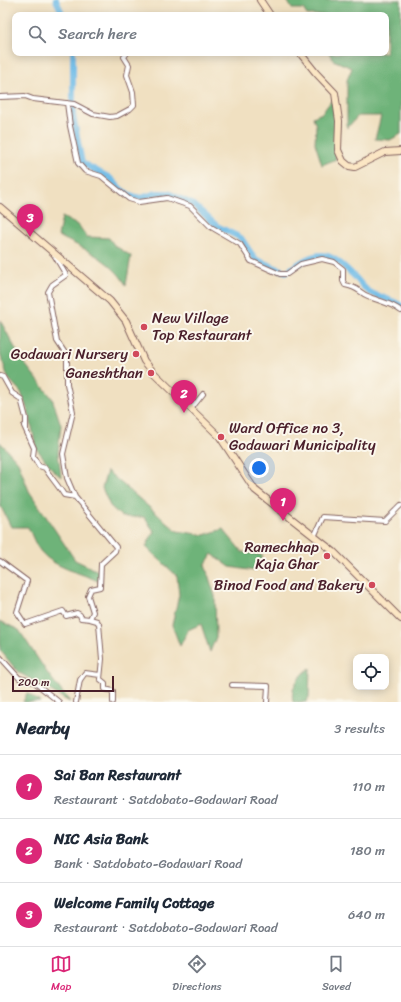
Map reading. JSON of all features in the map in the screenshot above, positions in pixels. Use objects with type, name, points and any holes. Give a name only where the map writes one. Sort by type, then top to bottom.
[{"type":"street","points":[[260,0],[268,12]]},
{"type":"street","points":[[0,97],[25,96],[34,99],[74,104],[93,114],[110,117],[117,116],[130,109],[134,104],[133,92],[126,75],[130,65],[124,57],[125,56]]},
{"type":"street","points":[[302,56],[335,93],[339,121],[338,150],[342,161],[349,166],[355,167],[377,155],[401,151]]},
{"type":"street","points":[[67,103],[78,163],[86,171],[101,176],[129,199],[139,202],[167,198],[177,200],[190,206],[211,227],[240,244],[251,261],[280,274],[287,274],[301,264],[314,260],[322,259],[334,262],[343,269],[343,280],[345,285],[355,286],[365,295],[388,303],[401,311]]},
{"type":"street","points":[[0,207],[110,301],[126,321],[144,361],[220,438],[255,490],[314,536],[353,569],[401,619]]},
{"type":"street","points":[[53,253],[66,275],[52,285],[48,292],[57,341],[67,356],[67,384],[73,412],[64,446],[63,463],[67,478],[75,497],[116,547],[115,551],[101,564],[100,587],[88,592],[93,612],[90,619]]},
{"type":"street","points":[[0,376],[3,377],[12,393],[21,399],[26,418],[25,428],[34,448],[33,456],[39,466],[45,468],[52,481],[58,485],[64,495],[75,497]]},
{"type":"street","points":[[191,409],[203,394]]},
{"type":"street","points":[[314,536],[323,517],[385,521],[401,505]]},
{"type":"street","points":[[0,561],[27,581],[17,612],[25,624],[63,611],[66,616],[77,613],[81,618],[97,621],[99,624],[102,659],[100,679],[105,683],[105,689],[113,692],[112,702]]},
{"type":"street","points":[[0,657],[19,678],[34,682],[59,702]]},
{"type":"street","points":[[76,702],[80,680],[85,673],[100,674]]},
{"type":"street","points":[[232,686],[268,686],[267,702]]},
{"type":"green space","points":[[287,0],[401,0],[401,134],[390,140],[375,139],[381,116],[358,116],[347,128],[347,80],[352,68],[333,60],[331,56],[389,56],[389,12],[305,12],[303,9],[292,9]]},
{"type":"green space","points":[[335,96],[339,125],[336,144],[336,159],[322,165],[315,143],[316,126],[313,117],[322,113]]},
{"type":"green space","points":[[62,217],[79,226],[87,237],[109,238],[114,245],[131,256],[126,285],[113,268],[105,262],[87,250],[58,236]]},
{"type":"green space","points":[[0,320],[21,359],[52,398],[61,425],[58,452],[61,477],[53,470],[36,448],[30,417],[21,392],[8,378],[0,353]]},
{"type":"green space","points":[[0,442],[18,462],[29,491],[75,560],[98,571],[100,582],[69,570],[47,558],[37,546],[28,527],[11,527],[0,505]]},
{"type":"green space","points":[[107,471],[177,531],[204,535],[223,529],[242,552],[263,555],[255,571],[230,567],[212,554],[205,565],[215,596],[216,637],[210,652],[201,624],[188,630],[180,646],[172,625],[179,595],[177,576],[146,547],[154,531],[144,517],[122,517],[110,506],[102,488]]},
{"type":"green space","points":[[0,621],[19,630],[48,674],[70,702],[18,672],[0,650]]},
{"type":"green space","points":[[310,668],[309,697],[306,702],[293,702],[292,696],[296,682]]},
{"type":"green space","points":[[27,693],[40,702],[23,702]]},
{"type":"waterway","points":[[56,0],[62,12]]},
{"type":"waterway","points":[[73,56],[73,115],[82,163],[110,178],[122,190],[132,196],[141,198],[156,193],[168,193],[194,205],[217,226],[241,238],[255,259],[286,272],[306,259],[314,256],[329,256],[345,267],[368,291],[401,306]]},
{"type":"place","name":"Welcome Family Cottage","points":[[30,237]]},
{"type":"place","name":"New Village Top Restaurant","points":[[144,327]]},
{"type":"place","name":"Godawari Nursery","points":[[136,354]]},
{"type":"place","name":"Ganeshthan","points":[[151,373]]},
{"type":"place","name":"NIC Asia Bank","points":[[184,413]]},
{"type":"place","name":"Ward Office no 3, Godawari Municipality","points":[[221,437]]},
{"type":"place","name":"Sai Ban Restaurant","points":[[283,521]]},
{"type":"place","name":"Ramechhap Kaja Ghar","points":[[327,556]]},
{"type":"place","name":"Binod Food and Bakery","points":[[372,585]]}]
